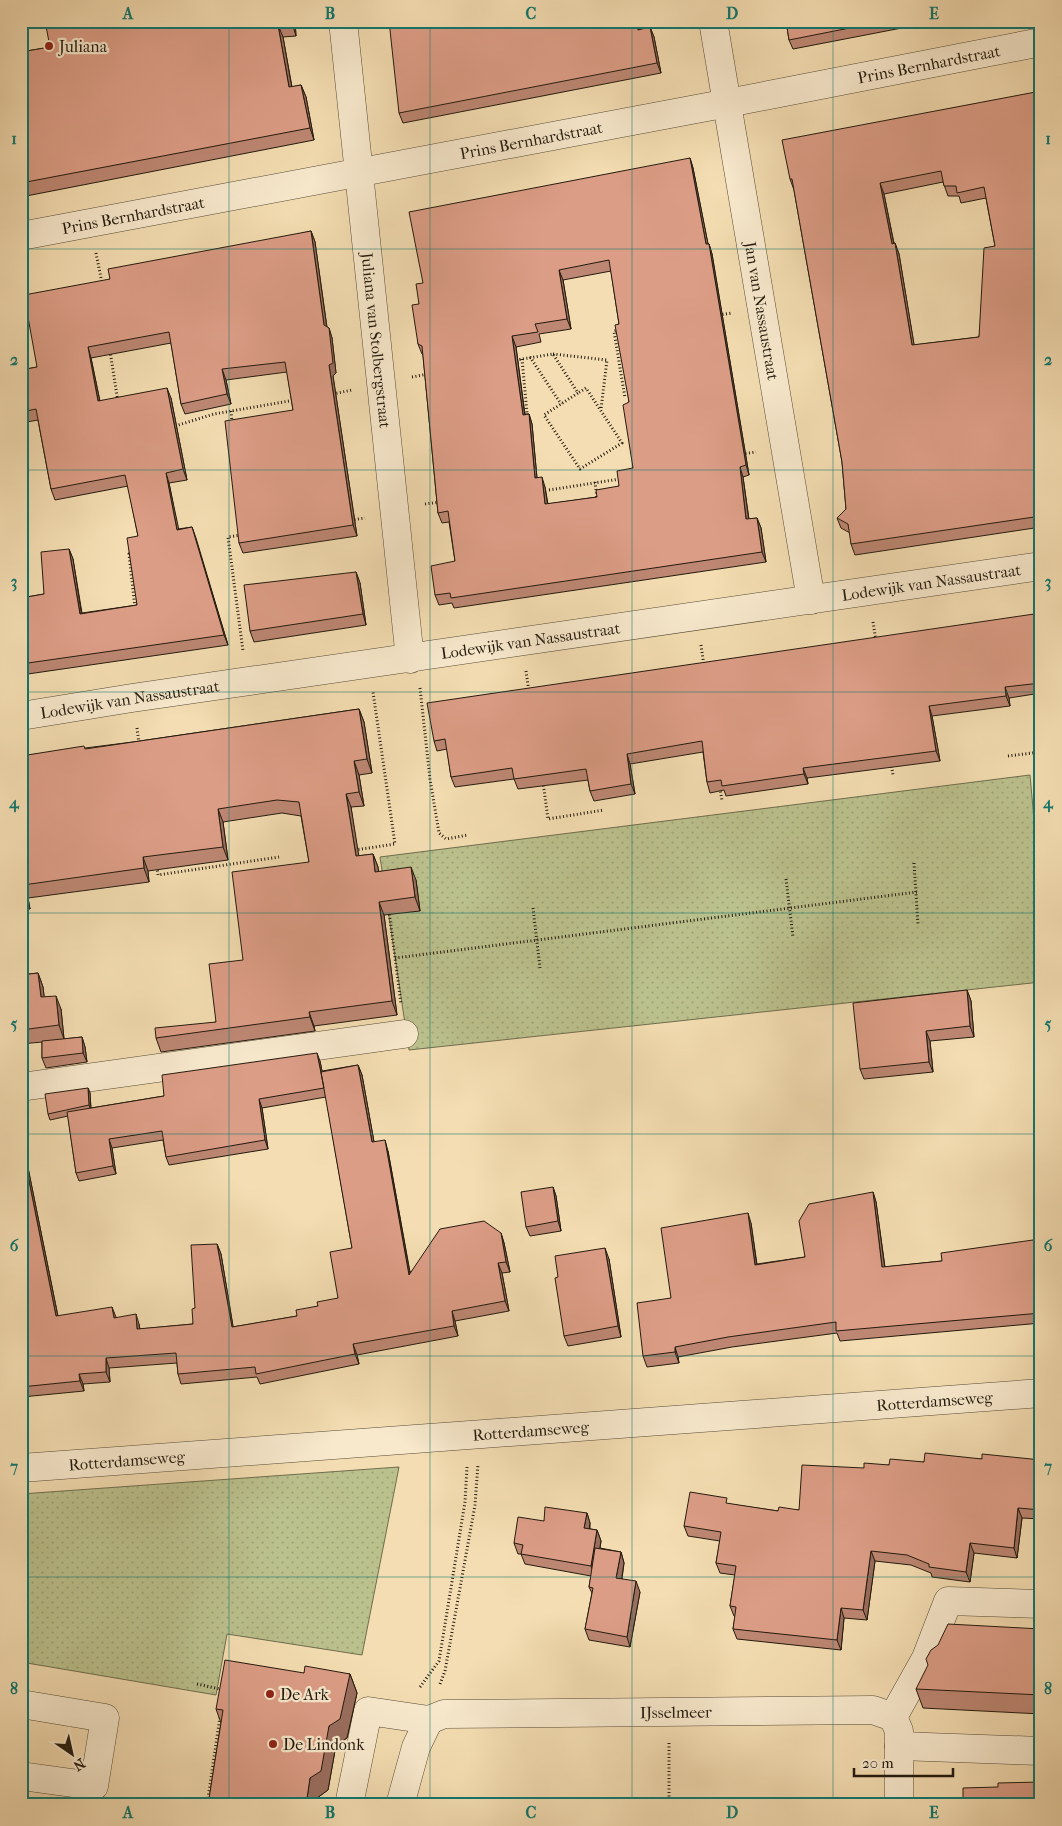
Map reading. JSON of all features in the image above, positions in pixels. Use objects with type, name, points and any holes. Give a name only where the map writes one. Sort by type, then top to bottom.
[{"type":"street","name":"Juliana van Stolbergstraat","points":[[342,21],[360,172],[395,511],[413,659]]},
{"type":"street","name":"Jan van Nassaustraat","points":[[713,21],[811,600]]},
{"type":"street","name":"Prins Bernhardstraat","points":[[21,236],[1041,42]]},
{"type":"street","name":"Lodewijk van Nassaustraat","points":[[21,716],[132,698],[413,659],[1041,566]]},
{"type":"street","points":[[21,1087],[404,1034]]},
{"type":"street","name":"Rotterdamseweg","points":[[21,1468],[1041,1393]]},
{"type":"street","points":[[899,1805],[898,1731],[893,1717],[926,1658],[948,1600],[1041,1604]]},
{"type":"street","points":[[21,1704],[105,1718],[94,1786],[21,1776]]},
{"type":"street","name":"IJsselmeer","points":[[417,1719],[444,1714],[863,1710],[873,1710],[893,1717]]},
{"type":"street","points":[[349,1805],[368,1711],[417,1719],[416,1747],[400,1805]]},
{"type":"street","points":[[898,1746],[1041,1751]]},
{"type":"path","points":[[91,223],[103,290]]},
{"type":"path","points":[[713,316],[762,308]]},
{"type":"path","points":[[624,330],[614,331],[624,398]]},
{"type":"path","points":[[110,350],[119,408]]},
{"type":"path","points":[[553,354],[578,393]]},
{"type":"path","points":[[513,360],[553,354],[608,360],[601,410]]},
{"type":"path","points":[[530,357],[561,404]]},
{"type":"path","points":[[522,358],[527,413]]},
{"type":"path","points":[[326,395],[438,372]]},
{"type":"path","points":[[586,388],[622,443],[580,469],[544,416],[578,393],[586,388]]},
{"type":"path","points":[[170,428],[214,414],[297,400]]},
{"type":"path","points":[[231,411],[233,429]]},
{"type":"path","points":[[737,455],[786,447]]},
{"type":"path","points":[[549,490],[627,477]]},
{"type":"path","points":[[595,482],[598,502]]},
{"type":"path","points":[[348,520],[442,502]]},
{"type":"path","points":[[243,527],[243,534],[228,537],[247,682]]},
{"type":"path","points":[[136,552],[129,554],[136,611]]},
{"type":"path","points":[[870,592],[877,649]]},
{"type":"path","points":[[697,617],[705,675]]},
{"type":"path","points":[[522,643],[531,702]]},
{"type":"path","points":[[413,659],[439,833],[446,839],[468,834]]},
{"type":"path","points":[[352,851],[395,844],[370,665]]},
{"type":"path","points":[[132,698],[140,747]]},
{"type":"path","points":[[1008,756],[1041,752]]},
{"type":"path","points":[[890,755],[893,775]]},
{"type":"path","points":[[543,780],[548,819],[604,810]]},
{"type":"path","points":[[719,781],[722,801]]},
{"type":"path","points":[[156,865],[158,875],[279,857]]},
{"type":"path","points":[[914,863],[918,925]]},
{"type":"path","points":[[786,879],[793,937]]},
{"type":"path","points":[[395,958],[917,892]]},
{"type":"path","points":[[532,908],[540,968]]},
{"type":"path","points":[[388,909],[404,1034]]},
{"type":"path","points":[[438,1688],[445,1671],[475,1505],[478,1459],[470,1434]]},
{"type":"path","points":[[417,1719],[410,1701],[439,1661],[465,1502],[470,1434]]},
{"type":"path","points":[[197,1684],[224,1690],[223,1699]]},
{"type":"path","points":[[207,1805],[222,1709]]},
{"type":"green space","points":[[1030,775],[1041,897],[1041,982],[409,1050],[380,857]]},
{"type":"green space","points":[[399,1467],[362,1655],[227,1634],[216,1695],[21,1662],[21,1494]]},
{"type":"building","points":[[45,21],[291,21],[292,23],[278,25],[289,87],[301,85],[310,128],[21,183],[21,52],[50,47]]},
{"type":"building","points":[[389,21],[636,21],[638,30],[650,27],[657,63],[399,113]]},
{"type":"building","points":[[786,21],[885,21],[789,40]]},
{"type":"building","points":[[1041,91],[1041,516],[851,544],[848,524],[837,518],[846,509],[842,462],[792,179],[790,179],[782,140]],"holes":[[[941,171],[944,186],[956,186],[957,193],[984,187],[995,246],[984,248],[979,337],[912,345],[895,243],[892,244],[880,183]]]},
{"type":"building","points":[[690,158],[706,244],[709,244],[746,465],[740,467],[746,519],[757,518],[762,552],[451,598],[450,593],[435,595],[431,566],[455,561],[448,511],[438,513],[422,346],[418,344],[412,305],[419,304],[416,284],[423,283],[409,212]],"holes":[[[609,260],[619,324],[615,325],[629,402],[623,405],[633,468],[617,471],[619,486],[596,490],[597,497],[545,504],[542,477],[535,478],[529,414],[523,415],[512,336],[538,332],[535,324],[567,319],[559,270]]]},
{"type":"building","points":[[311,231],[324,325],[329,328],[333,363],[329,365],[353,525],[239,543],[225,421],[293,410],[285,362],[222,369],[227,394],[181,404],[169,332],[88,347],[98,401],[167,388],[183,469],[166,473],[177,530],[192,527],[224,635],[21,664],[21,598],[44,594],[41,552],[69,549],[80,614],[137,605],[127,538],[138,536],[125,475],[51,489],[36,409],[21,412],[21,370],[37,367],[24,295],[110,279],[108,269]]},
{"type":"building","points":[[356,572],[363,614],[250,631],[244,585]]},
{"type":"building","points":[[1041,613],[1041,683],[1005,687],[1006,696],[929,706],[936,751],[803,768],[804,774],[722,786],[721,780],[707,782],[702,741],[627,754],[631,784],[590,791],[586,769],[514,779],[512,768],[451,777],[445,739],[434,741],[427,703]]},
{"type":"building","points":[[359,709],[367,759],[354,761],[359,792],[346,794],[356,856],[373,854],[375,872],[411,867],[415,897],[379,902],[392,1001],[309,1012],[310,1017],[156,1038],[155,1028],[216,1022],[209,964],[243,960],[232,872],[309,862],[299,802],[277,800],[218,809],[223,847],[143,857],[144,868],[23,885],[25,895],[21,896],[21,756],[84,746],[85,749]]},
{"type":"building","points":[[38,973],[41,997],[56,996],[59,1025],[21,1030],[21,975]]},
{"type":"building","points":[[967,990],[970,1026],[926,1031],[929,1062],[860,1069],[853,1003]]},
{"type":"building","points":[[82,1037],[83,1053],[42,1058],[42,1041]]},
{"type":"building","points":[[317,1053],[324,1088],[259,1099],[265,1140],[166,1157],[162,1131],[109,1139],[113,1166],[76,1173],[67,1112],[164,1096],[162,1075]]},
{"type":"building","points":[[358,1065],[372,1142],[385,1140],[409,1275],[440,1229],[484,1221],[501,1233],[506,1262],[498,1263],[505,1301],[452,1311],[454,1326],[353,1344],[355,1354],[256,1374],[255,1367],[178,1374],[176,1353],[106,1358],[106,1372],[79,1374],[80,1381],[21,1387],[21,1141],[56,1316],[112,1307],[114,1318],[136,1314],[137,1329],[193,1324],[192,1309],[195,1308],[191,1245],[217,1244],[232,1327],[297,1316],[296,1310],[318,1306],[317,1302],[338,1298],[330,1252],[352,1248],[321,1072]]},
{"type":"building","points":[[88,1088],[89,1105],[48,1114],[45,1094]]},
{"type":"building","points":[[553,1187],[558,1221],[526,1227],[521,1192]]},
{"type":"building","points":[[873,1192],[882,1267],[942,1261],[941,1253],[1040,1239],[1035,1214],[1041,1213],[1041,1313],[836,1331],[836,1322],[728,1337],[675,1347],[675,1352],[643,1356],[637,1303],[671,1298],[661,1228],[748,1213],[755,1265],[805,1257],[799,1221],[809,1204]]},
{"type":"building","points":[[605,1248],[618,1326],[564,1336],[555,1278],[558,1277],[555,1256]]},
{"type":"building","points":[[925,1453],[982,1459],[982,1454],[1041,1460],[1041,1510],[1018,1508],[1014,1548],[970,1543],[966,1572],[929,1567],[929,1564],[907,1555],[871,1551],[863,1610],[841,1608],[837,1640],[733,1629],[736,1607],[730,1606],[736,1566],[716,1563],[721,1532],[684,1526],[690,1492],[727,1498],[726,1503],[778,1511],[779,1507],[799,1510],[802,1465],[864,1468],[864,1463],[889,1465],[890,1459],[924,1462]]},
{"type":"building","points":[[545,1507],[587,1513],[584,1528],[597,1530],[591,1566],[521,1554],[523,1545],[514,1543],[518,1517],[544,1521]]},
{"type":"building","points":[[595,1548],[621,1552],[616,1578],[636,1581],[627,1637],[585,1629],[593,1588],[589,1587]]},
{"type":"building","points":[[948,1624],[1041,1629],[1041,1695],[916,1689],[928,1665],[926,1659],[931,1650],[938,1645]]},
{"type":"building","name":"De Lindonk","points":[[225,1660],[304,1673],[305,1666],[350,1674],[340,1719],[329,1726],[321,1771],[310,1778],[306,1805],[208,1805],[223,1710],[216,1709]]},
{"type":"building","points":[[1041,1782],[1041,1805],[963,1805],[963,1788],[998,1787],[998,1783]]},
{"type":"building","points":[[21,1800],[47,1805],[21,1805]]},
{"type":"place","name":"Juliana","points":[[49,46]]},
{"type":"place","name":"De Ark","points":[[270,1694]]},
{"type":"place","name":"De Lindonk","points":[[273,1744]]}]
